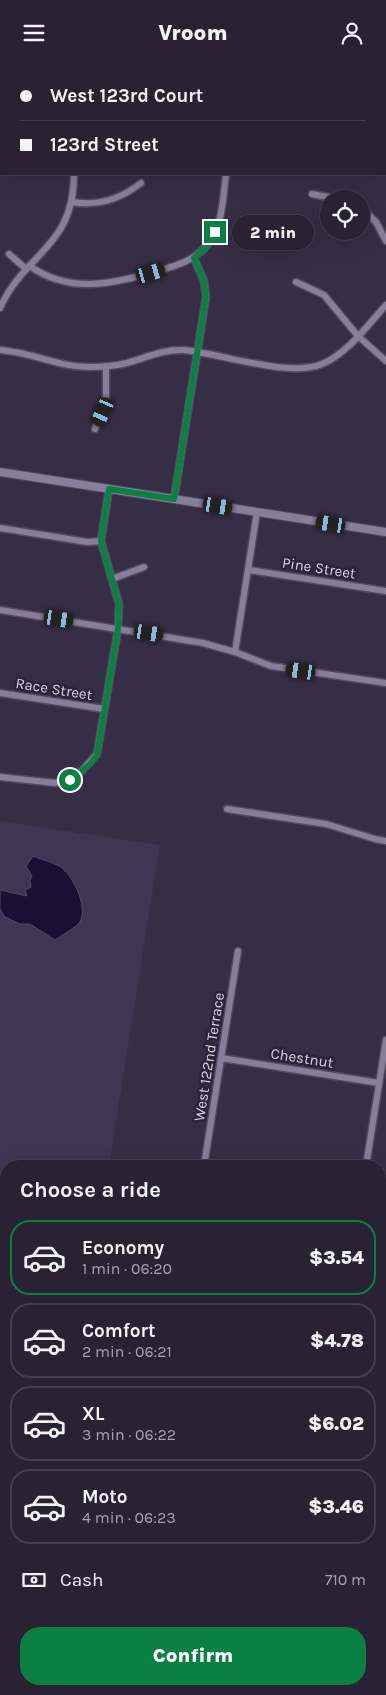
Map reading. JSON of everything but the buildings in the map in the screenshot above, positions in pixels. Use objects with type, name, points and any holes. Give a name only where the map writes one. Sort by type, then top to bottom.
[{"type":"street","points":[[0,308],[8,292],[56,237],[65,222],[71,201],[74,175]]},
{"type":"street","points":[[9,254],[28,268],[58,281],[100,285],[132,278],[194,258],[207,246],[215,232],[226,175]]},
{"type":"street","points":[[71,201],[85,203],[106,202],[122,196],[141,183]]},
{"type":"street","points":[[312,194],[320,196]]},
{"type":"street","points":[[370,216],[376,222],[386,241]]},
{"type":"street","points":[[174,499],[206,289],[194,258]]},
{"type":"street","points":[[296,282],[324,295],[358,336],[386,361]]},
{"type":"street","points":[[0,350],[18,352],[58,364],[106,366],[173,351],[196,352],[290,368],[310,368],[334,357],[358,336],[386,305]]},
{"type":"street","points":[[95,429],[106,398],[106,366]]},
{"type":"street","points":[[0,472],[386,532]]},
{"type":"street","points":[[0,777],[55,783],[77,776],[97,755],[118,629],[119,604],[101,541],[109,489]]},
{"type":"street","points":[[235,652],[258,512]]},
{"type":"street","points":[[0,528],[87,542],[101,541]]},
{"type":"street","points":[[112,579],[144,567]]},
{"type":"street","name":"Pine Street","points":[[249,570],[386,591]]},
{"type":"street","points":[[0,610],[179,638],[235,652],[271,666],[386,683]]},
{"type":"street","name":"Race Street","points":[[0,693],[104,709]]},
{"type":"street","points":[[227,809],[326,824],[386,841]]},
{"type":"street","name":"West 122nd Terrace","points":[[205,1160],[238,951]]},
{"type":"street","points":[[367,1160],[386,1040]]},
{"type":"street","name":"Chestnut","points":[[221,1058],[379,1083]]},
{"type":"shaded area","points":[[0,821],[160,845],[110,1160],[0,1160]]},
{"type":"shaded area","points":[[33,856],[62,868],[71,879],[81,901],[82,916],[79,924],[55,940],[30,924],[20,924],[5,917],[0,909],[0,890],[27,896],[25,890],[31,887],[30,880],[32,876],[26,866]]},
{"type":"route","points":[[70,780],[89,765],[97,755],[118,629],[119,604],[101,541],[109,489],[174,499],[206,297],[204,281],[194,258],[207,246],[215,232]]}]
